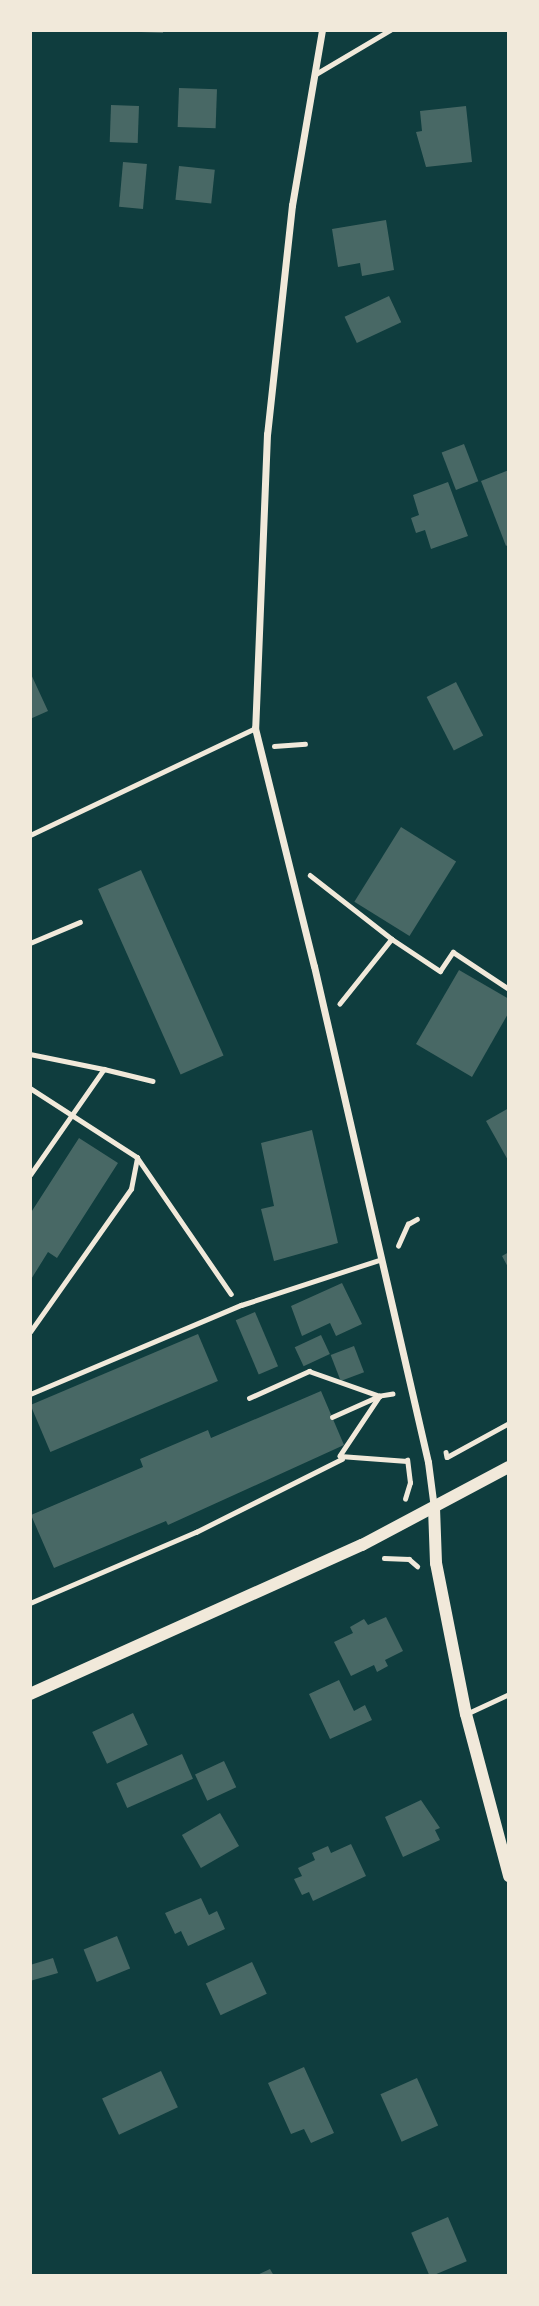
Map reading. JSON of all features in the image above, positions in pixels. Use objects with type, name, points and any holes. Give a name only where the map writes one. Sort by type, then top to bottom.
[{"type":"street","points":[[322,30],[292,205],[267,434],[255,728],[382,1259],[434,1508],[436,1563],[466,1714],[494,1833],[509,1876]]},
{"type":"street","points":[[30,1694],[362,1545],[509,1467]]},
{"type":"lane","points":[[314,75],[390,30]]},
{"type":"lane","points":[[30,835],[255,728]]},
{"type":"lane","points":[[30,1394],[242,1305],[382,1259]]},
{"type":"lane","points":[[466,1714],[509,1693]]},
{"type":"path","points":[[272,746],[305,744]]},
{"type":"path","points":[[301,868],[392,939],[440,971],[453,952],[509,989]]},
{"type":"path","points":[[30,943],[80,922]]},
{"type":"path","points":[[336,1010],[392,939]]},
{"type":"path","points":[[30,1054],[153,1081]]},
{"type":"path","points":[[30,1175],[69,1114],[104,1069]]},
{"type":"path","points":[[30,1088],[137,1157],[218,1279],[242,1305]]},
{"type":"path","points":[[30,1332],[131,1189],[137,1157]]},
{"type":"path","points":[[398,1256],[398,1239],[417,1219]]},
{"type":"path","points":[[249,1398],[309,1370],[380,1396]]},
{"type":"path","points":[[391,1381],[396,1407]]},
{"type":"path","points":[[332,1417],[380,1396],[393,1394]]},
{"type":"path","points":[[342,1460],[340,1456],[380,1396]]},
{"type":"path","points":[[444,1444],[447,1457],[509,1423]]},
{"type":"path","points":[[397,1506],[405,1500],[410,1483],[404,1448]]},
{"type":"path","points":[[30,1603],[196,1532],[342,1460],[407,1461]]},
{"type":"path","points":[[378,1560],[396,1556],[418,1567]]},
{"type":"building","points":[[163,30],[163,33],[141,32]]},
{"type":"building","points":[[179,88],[217,89],[216,128],[178,127]]},
{"type":"building","points":[[111,105],[139,106],[138,143],[110,142]]},
{"type":"building","points":[[466,106],[472,162],[426,167],[416,132],[422,131],[420,111]]},
{"type":"building","points":[[123,162],[147,164],[143,209],[119,207]]},
{"type":"building","points":[[179,166],[215,170],[211,204],[175,200]]},
{"type":"building","points":[[386,220],[394,270],[362,276],[360,263],[338,267],[332,229]]},
{"type":"building","points":[[389,296],[401,322],[357,343],[345,317]]},
{"type":"building","points":[[464,444],[478,481],[456,490],[442,453]]},
{"type":"building","points":[[509,470],[509,544],[506,546],[481,481]]},
{"type":"building","points":[[448,482],[468,536],[431,549],[425,530],[416,533],[411,518],[419,515],[413,495]]},
{"type":"building","points":[[30,672],[48,711],[30,719]]},
{"type":"building","points":[[456,682],[483,735],[454,750],[427,697]]},
{"type":"building","points":[[401,827],[456,861],[409,936],[354,902]]},
{"type":"building","points":[[141,870],[224,1055],[181,1075],[98,889]]},
{"type":"building","points":[[459,970],[509,999],[509,1012],[472,1077],[416,1044]]},
{"type":"building","points":[[509,1108],[509,1162],[486,1121]]},
{"type":"building","points":[[312,1130],[338,1243],[274,1261],[261,1209],[274,1206],[261,1143]]},
{"type":"building","points":[[79,1138],[118,1163],[57,1258],[48,1252],[30,1281],[30,1214]]},
{"type":"building","points":[[509,1252],[509,1269],[502,1256]]},
{"type":"building","points":[[342,1283],[362,1324],[336,1336],[330,1323],[302,1336],[291,1306]]},
{"type":"building","points":[[255,1312],[278,1366],[259,1375],[236,1320]]},
{"type":"building","points":[[198,1334],[218,1381],[50,1452],[30,1405]]},
{"type":"building","points":[[321,1335],[330,1354],[304,1366],[295,1347]]},
{"type":"building","points":[[354,1346],[364,1372],[341,1381],[331,1355]]},
{"type":"building","points":[[321,1391],[344,1445],[168,1525],[166,1521],[54,1568],[31,1515],[143,1467],[140,1459],[208,1430],[211,1438]]},
{"type":"building","points":[[386,1617],[403,1651],[385,1660],[388,1666],[377,1672],[374,1665],[351,1676],[334,1642],[353,1633],[350,1627],[364,1619],[368,1625]]},
{"type":"building","points":[[339,1680],[354,1711],[365,1705],[372,1720],[330,1739],[309,1694]]},
{"type":"building","points":[[133,1713],[148,1745],[107,1764],[92,1732]]},
{"type":"building","points":[[182,1754],[193,1779],[127,1808],[116,1783]]},
{"type":"building","points":[[224,1761],[236,1787],[207,1801],[195,1775]]},
{"type":"building","points":[[421,1800],[440,1828],[435,1830],[440,1840],[403,1857],[385,1817]]},
{"type":"building","points":[[220,1813],[239,1846],[201,1868],[182,1835]]},
{"type":"building","points":[[351,1844],[366,1876],[313,1901],[309,1892],[302,1895],[294,1879],[302,1876],[298,1868],[315,1860],[312,1853],[328,1846],[331,1853]]},
{"type":"building","points":[[201,1898],[209,1915],[217,1911],[225,1929],[188,1946],[181,1931],[175,1934],[165,1913]]},
{"type":"building","points":[[117,1936],[130,1968],[97,1982],[84,1949]]},
{"type":"building","points":[[53,1958],[58,1973],[30,1981],[30,1965]]},
{"type":"building","points":[[252,1962],[267,1994],[221,2015],[206,1984]]},
{"type":"building","points":[[304,2067],[334,2133],[311,2143],[304,2129],[291,2134],[268,2083]]},
{"type":"building","points":[[161,2071],[178,2107],[119,2135],[102,2098]]},
{"type":"building","points":[[417,2078],[438,2126],[402,2142],[380,2094]]},
{"type":"building","points":[[448,2217],[467,2261],[430,2276],[411,2233]]},
{"type":"building","points":[[270,2269],[274,2276],[255,2276]]}]
